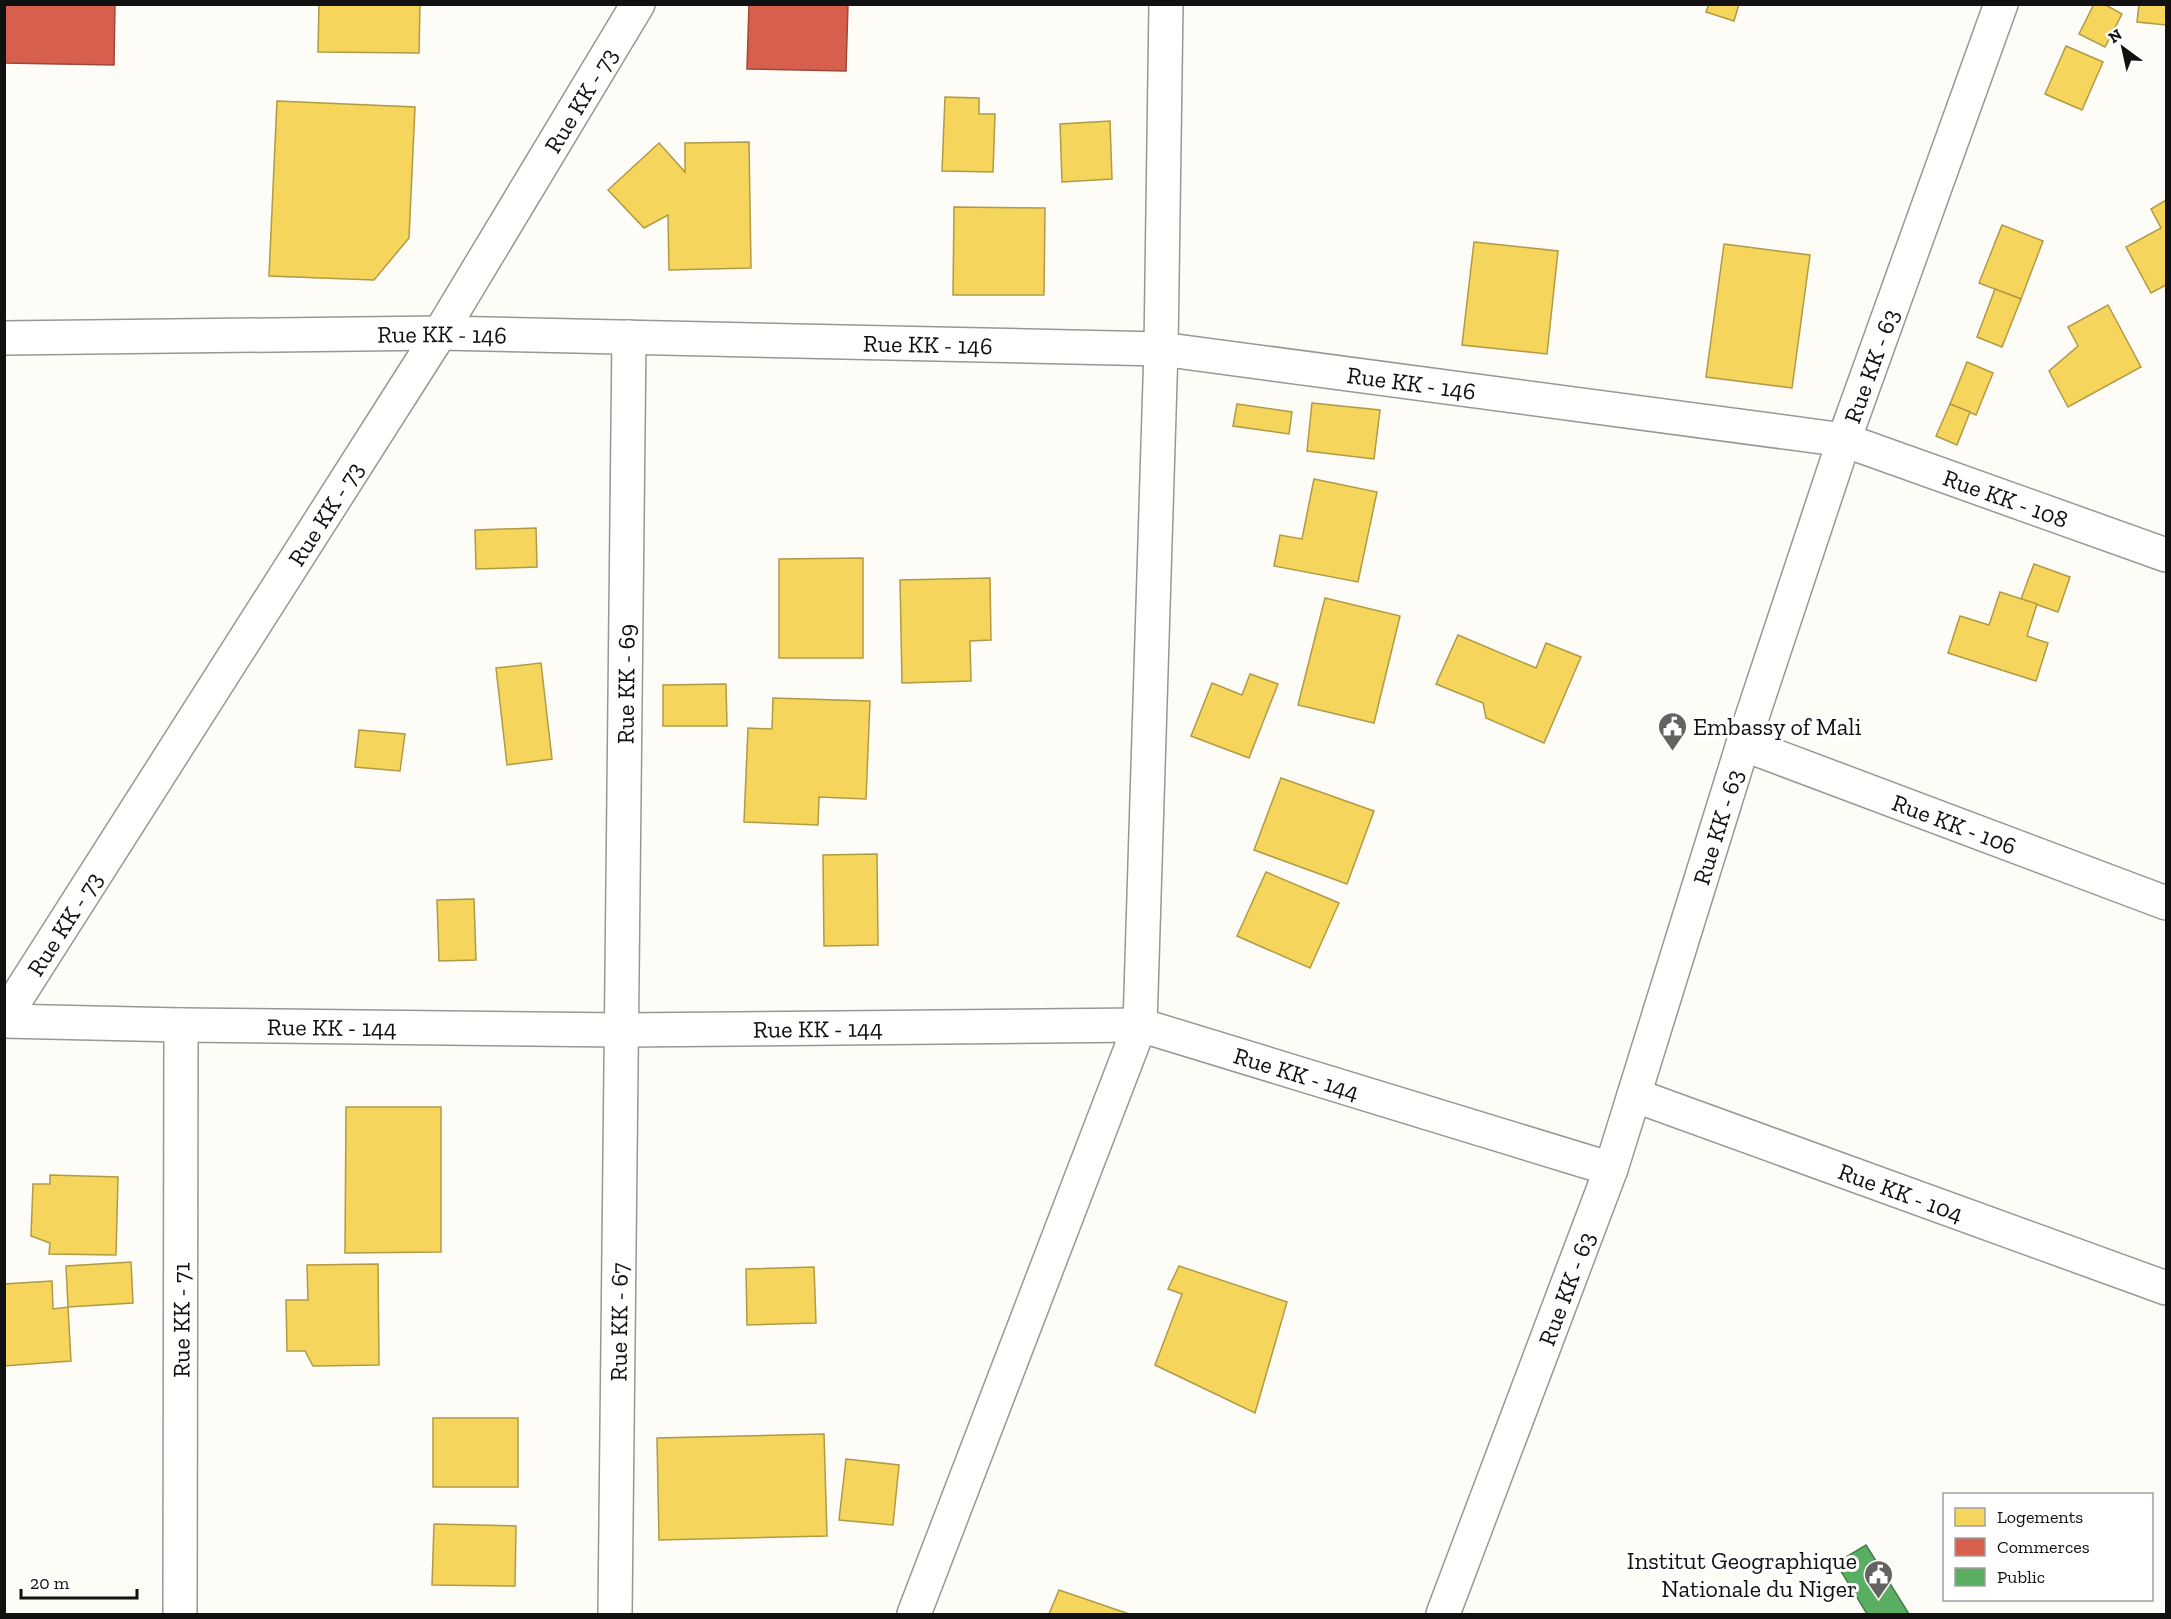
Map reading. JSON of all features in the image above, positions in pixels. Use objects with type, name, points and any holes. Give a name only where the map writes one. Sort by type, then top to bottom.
[{"type":"street","name":"Rue KK - 73","points":[[4,1020],[440,333],[638,4]]},
{"type":"street","points":[[914,1614],[1140,1025],[1161,349],[1166,4]]},
{"type":"street","name":"Rue KK - 63","points":[[1443,1614],[1611,1169],[1743,744],[1844,440],[2001,4]]},
{"type":"street","name":"Rue KK - 146","points":[[4,338],[440,333],[1161,349],[1844,440]]},
{"type":"street","name":"Rue KK - 69","points":[[623,1030],[629,338]]},
{"type":"street","name":"Rue KK - 108","points":[[1844,440],[2166,555]]},
{"type":"street","name":"Rue KK - 106","points":[[1743,744],[2166,903]]},
{"type":"street","name":"Rue KK - 144","points":[[4,1020],[182,1025],[623,1030],[1140,1025],[1611,1169]]},
{"type":"street","name":"Rue KK - 71","points":[[180,1614],[182,1025]]},
{"type":"street","name":"Rue KK - 67","points":[[615,1614],[623,1030]]},
{"type":"street","name":"Rue KK - 104","points":[[1634,1095],[2166,1288]]},
{"type":"building: Logements","points":[[319,4],[420,4],[419,53],[318,52]]},
{"type":"building: Logements","points":[[1709,4],[1739,4],[1734,21],[1706,12]]},
{"type":"building: Logements","points":[[2094,4],[2104,4],[2122,14],[2105,47],[2079,34]]},
{"type":"building: Logements","points":[[2139,4],[2166,4],[2166,25],[2137,22]]},
{"type":"building: Logements","points":[[2066,46],[2103,62],[2082,110],[2045,94]]},
{"type":"building: Logements","points":[[945,97],[979,98],[979,114],[995,114],[993,172],[942,171]]},
{"type":"building: Logements","points":[[277,101],[415,107],[409,238],[374,280],[269,276]]},
{"type":"building: Logements","points":[[1110,121],[1112,179],[1062,182],[1060,124]]},
{"type":"building: Logements","points":[[749,142],[751,268],[669,270],[668,215],[644,228],[608,190],[659,143],[685,172],[685,143]]},
{"type":"building: Logements","points":[[2166,200],[2166,285],[2151,293],[2126,247],[2161,228],[2151,209]]},
{"type":"building: Logements","points":[[954,207],[1045,208],[1044,295],[953,295]]},
{"type":"building: Logements","points":[[2002,225],[2043,241],[2021,299],[1979,283]]},
{"type":"building: Logements","points":[[1474,242],[1558,251],[1547,354],[1462,345]]},
{"type":"building: Logements","points":[[1724,244],[1810,255],[1792,388],[1706,377]]},
{"type":"building: Logements","points":[[1995,289],[2021,299],[2002,347],[1977,337]]},
{"type":"building: Logements","points":[[2108,305],[2141,367],[2068,407],[2049,371],[2078,346],[2068,327]]},
{"type":"building: Logements","points":[[1967,362],[1993,373],[1976,415],[1950,404]]},
{"type":"building: Logements","points":[[1312,403],[1380,410],[1374,459],[1307,451]]},
{"type":"building: Logements","points":[[1237,404],[1292,412],[1289,434],[1233,426]]},
{"type":"building: Logements","points":[[1950,404],[1970,412],[1957,445],[1936,436]]},
{"type":"building: Logements","points":[[1314,479],[1377,492],[1358,582],[1274,566],[1280,535],[1302,539]]},
{"type":"building: Logements","points":[[536,528],[537,567],[476,569],[475,530]]},
{"type":"building: Logements","points":[[863,558],[863,658],[779,658],[779,559]]},
{"type":"building: Logements","points":[[2034,564],[2070,577],[2058,612],[2021,599]]},
{"type":"building: Logements","points":[[990,578],[991,640],[970,641],[971,681],[902,683],[900,580]]},
{"type":"building: Logements","points":[[2000,592],[2037,604],[2027,636],[2048,643],[2036,681],[1948,653],[1960,616],[1989,625]]},
{"type":"building: Logements","points":[[1325,598],[1400,616],[1374,723],[1298,705]]},
{"type":"building: Logements","points":[[1458,635],[1536,668],[1546,643],[1581,657],[1544,743],[1486,718],[1483,703],[1436,684]]},
{"type":"building: Logements","points":[[541,663],[552,759],[507,765],[496,668]]},
{"type":"building: Logements","points":[[1250,674],[1278,684],[1249,758],[1191,736],[1212,683],[1242,695]]},
{"type":"building: Logements","points":[[726,684],[727,726],[663,726],[663,685]]},
{"type":"building: Logements","points":[[773,698],[870,701],[866,799],[819,797],[818,825],[744,822],[748,728],[772,729]]},
{"type":"building: Logements","points":[[359,730],[405,734],[400,771],[355,767]]},
{"type":"building: Logements","points":[[1281,778],[1374,811],[1347,884],[1254,850]]},
{"type":"building: Logements","points":[[877,854],[878,945],[824,946],[823,855]]},
{"type":"building: Logements","points":[[1266,872],[1339,903],[1310,968],[1237,936]]},
{"type":"building: Logements","points":[[474,899],[476,960],[439,961],[437,900]]},
{"type":"building: Logements","points":[[346,1107],[441,1107],[441,1252],[345,1253]]},
{"type":"building: Logements","points":[[50,1175],[118,1177],[116,1255],[49,1254],[50,1243],[31,1236],[33,1184],[50,1184]]},
{"type":"building: Logements","points":[[131,1262],[133,1303],[68,1307],[66,1266]]},
{"type":"building: Logements","points":[[378,1264],[379,1365],[313,1366],[305,1351],[287,1351],[286,1300],[308,1300],[307,1265]]},
{"type":"building: Logements","points":[[1179,1266],[1287,1302],[1255,1413],[1155,1365],[1182,1294],[1168,1289]]},
{"type":"building: Logements","points":[[814,1267],[816,1323],[747,1325],[746,1269]]},
{"type":"building: Logements","points":[[52,1281],[53,1309],[68,1307],[71,1361],[4,1366],[4,1284]]},
{"type":"building: Logements","points":[[433,1418],[518,1418],[518,1487],[433,1487]]},
{"type":"building: Logements","points":[[824,1434],[827,1536],[659,1540],[657,1438]]},
{"type":"building: Logements","points":[[846,1459],[899,1465],[893,1525],[839,1520]]},
{"type":"building: Logements","points":[[434,1524],[516,1526],[515,1586],[432,1585]]},
{"type":"building: Logements","points":[[1059,1590],[1129,1614],[1049,1614]]},
{"type":"building: Commerces","points":[[4,4],[115,4],[114,65],[4,63]]},
{"type":"building: Commerces","points":[[749,4],[848,4],[846,71],[747,69]]},
{"type":"building: Public","points":[[1866,1545],[1909,1614],[1867,1614],[1836,1563]]},
{"type":"place","name":"Embassy of Mali","points":[[1672,752]]},
{"type":"place","name":"Institut Geographique Nationale du Niger","points":[[1878,1600]]}]
